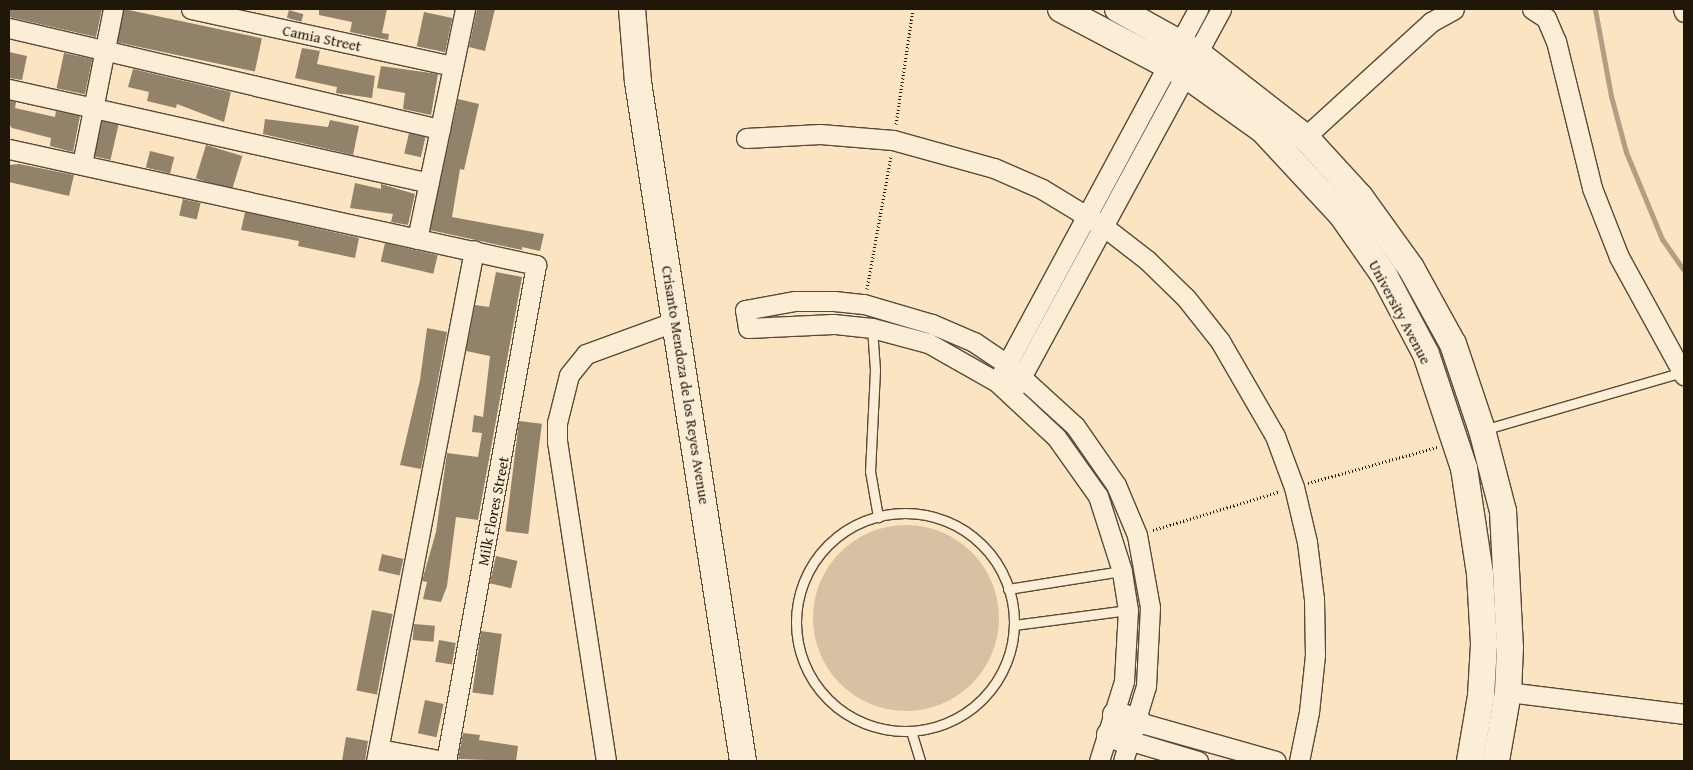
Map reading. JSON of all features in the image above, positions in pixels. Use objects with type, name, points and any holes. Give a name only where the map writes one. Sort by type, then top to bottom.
[{"type":"street","points":[[82,164],[114,9]]},
{"type":"street","name":"Camia Street","points":[[191,9],[453,66]]},
{"type":"street","points":[[417,238],[465,9]]},
{"type":"street","name":"Crisanto Mendoza de los Reyes Avenue","points":[[632,9],[638,82],[676,321],[739,761]]},
{"type":"street","name":"University Avenue","points":[[1061,9],[1183,59],[1306,137],[1360,197],[1411,268],[1453,344],[1482,430],[1503,511],[1510,646],[1508,692],[1496,761]]},
{"type":"street","name":"University Avenue","points":[[1118,9],[1183,59],[1263,130],[1342,215],[1384,275],[1426,354],[1464,468],[1480,574],[1482,696],[1470,761]]},
{"type":"street","points":[[1012,395],[1103,226],[1183,59],[1198,9]]},
{"type":"street","points":[[997,382],[1087,215],[1183,59],[1221,9]]},
{"type":"street","points":[[1306,137],[1431,22],[1454,9]]},
{"type":"street","points":[[1532,9],[1546,18],[1556,41],[1592,188],[1619,257],[1683,374]]},
{"type":"street","points":[[9,28],[440,129]]},
{"type":"street","points":[[9,90],[429,183]]},
{"type":"street","points":[[746,138],[820,134],[893,140],[944,151],[1034,185],[1087,215],[1147,260],[1220,341],[1250,387],[1290,479],[1307,542],[1314,599],[1315,656],[1309,712],[1299,761]]},
{"type":"street","points":[[9,149],[474,250],[378,755],[445,761]]},
{"type":"street","name":"Milk Flores Street","points":[[445,761],[538,271],[533,263],[474,250]]},
{"type":"street","points":[[1099,761],[1123,735],[1151,647],[1150,607],[1137,535],[1099,458],[1074,426],[1022,375],[1007,364],[974,342],[932,324],[864,304],[795,301],[745,310],[748,328],[825,324],[872,328],[928,343],[997,382],[1056,437],[1098,496],[1122,571],[1128,610],[1123,735]]},
{"type":"street","points":[[606,761],[557,442],[557,423],[569,375],[586,354],[676,321]]},
{"type":"street","points":[[1508,692],[1684,714]]},
{"type":"street","points":[[1123,735],[1198,761]]},
{"type":"street","points":[[1123,735],[1276,761]]},
{"type":"lane","points":[[872,328],[875,370],[870,471],[878,517]]},
{"type":"lane","points":[[1482,430],[1683,374]]},
{"type":"lane","points":[[918,515],[957,527],[989,554],[1008,589],[1014,625],[1006,662],[988,693],[953,720],[912,731],[872,726],[836,707],[810,677],[797,639],[798,599],[813,562],[841,534],[878,517],[918,515]]},
{"type":"lane","points":[[1008,589],[1122,571]]},
{"type":"lane","points":[[1014,625],[1128,610]]},
{"type":"lane","points":[[912,731],[920,761]]},
{"type":"shaded area","points":[[906,525],[942,532],[972,552],[992,582],[999,618],[992,654],[972,684],[942,704],[906,711],[870,704],[840,684],[820,654],[813,618],[820,582],[840,552],[870,532]]},
{"type":"building","points":[[102,9],[96,37],[9,17],[9,10]]},
{"type":"building","points":[[124,9],[262,38],[255,72],[117,42]]},
{"type":"building","points":[[319,9],[387,9],[382,33],[389,34],[388,40],[350,32],[352,22],[319,15]]},
{"type":"building","points":[[477,9],[495,9],[485,51],[469,47]]},
{"type":"building","points":[[289,10],[303,14],[301,22],[287,18]]},
{"type":"building","points":[[424,12],[452,18],[445,52],[417,46]]},
{"type":"building","points":[[302,48],[320,51],[317,64],[375,76],[372,98],[336,93],[337,87],[295,78]]},
{"type":"building","points":[[9,52],[27,56],[22,80],[9,78]]},
{"type":"building","points":[[64,53],[92,59],[85,94],[57,88]]},
{"type":"building","points":[[381,66],[438,74],[431,115],[403,109],[405,93],[377,88]]},
{"type":"building","points":[[133,69],[231,92],[224,122],[177,104],[176,108],[147,101],[149,92],[128,87]]},
{"type":"building","points":[[458,99],[479,104],[464,170],[460,169],[452,217],[544,234],[540,251],[522,247],[522,250],[430,230]]},
{"type":"building","points":[[9,100],[16,102],[15,108],[55,117],[56,111],[80,116],[73,152],[50,146],[51,138],[12,128],[9,124]]},
{"type":"building","points":[[265,119],[328,127],[330,120],[359,126],[353,155],[263,134]]},
{"type":"building","points":[[102,121],[119,125],[110,160],[94,156]]},
{"type":"building","points":[[409,133],[426,137],[421,157],[404,153]]},
{"type":"building","points":[[206,145],[242,156],[232,190],[196,178]]},
{"type":"building","points":[[150,151],[174,157],[170,174],[146,167]]},
{"type":"building","points":[[19,164],[74,175],[69,196],[9,182],[9,165]]},
{"type":"building","points":[[355,183],[381,189],[381,184],[415,194],[408,225],[391,222],[393,214],[350,208]]},
{"type":"building","points":[[183,199],[201,203],[197,220],[179,216]]},
{"type":"building","points":[[245,212],[359,238],[355,258],[298,246],[299,241],[241,230]]},
{"type":"building","points":[[385,243],[438,255],[433,274],[381,262]]},
{"type":"building","points":[[496,272],[522,277],[478,520],[456,517],[447,586],[441,602],[423,599],[427,582],[422,581],[436,532],[447,453],[478,457],[482,433],[472,432],[474,415],[483,417],[490,356],[466,351],[475,305],[489,307]]},
{"type":"building","points":[[427,328],[447,332],[421,469],[400,465],[420,380]]},
{"type":"building","points":[[519,421],[542,424],[528,534],[505,531]]},
{"type":"building","points":[[382,554],[403,559],[400,576],[378,571]]},
{"type":"building","points":[[496,556],[517,561],[511,588],[490,583]]},
{"type":"building","points":[[372,610],[393,614],[377,695],[356,690]]},
{"type":"building","points":[[414,624],[435,626],[434,642],[413,640]]},
{"type":"building","points":[[481,631],[502,634],[493,695],[472,692]]},
{"type":"building","points":[[439,640],[456,643],[452,665],[435,662]]},
{"type":"building","points":[[425,700],[444,704],[437,737],[418,733]]},
{"type":"building","points":[[463,733],[480,735],[479,740],[518,746],[516,761],[458,759]]},
{"type":"building","points":[[346,737],[368,741],[365,761],[342,761]]},
{"type":"waterway","points":[[1595,9],[1611,96],[1626,152],[1662,239],[1684,271]]}]
